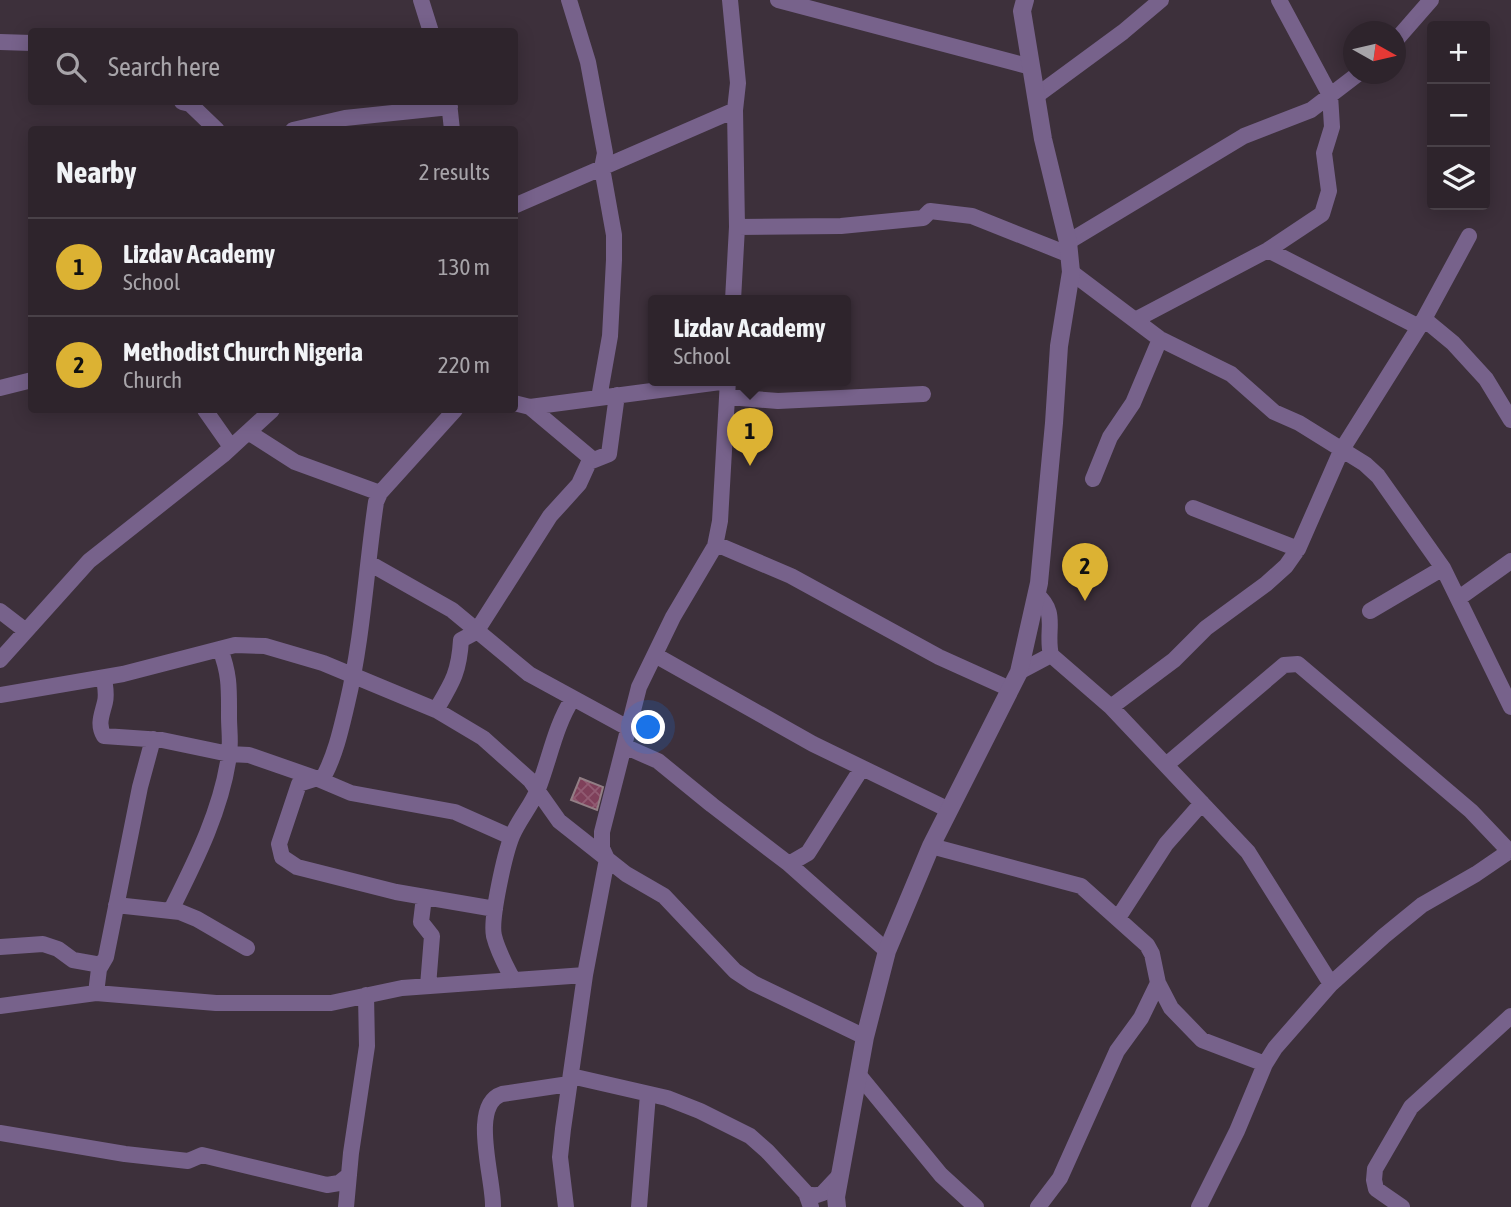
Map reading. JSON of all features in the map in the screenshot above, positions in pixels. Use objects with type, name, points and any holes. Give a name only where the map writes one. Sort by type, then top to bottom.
[{"type":"street","points":[[421,0],[430,28]]},
{"type":"street","points":[[569,0],[588,62],[605,153],[602,168],[614,235],[610,336],[599,398]]},
{"type":"street","points":[[730,0],[738,83],[735,110],[737,227],[733,295]]},
{"type":"street","points":[[778,0],[1031,67]]},
{"type":"street","points":[[837,1207],[839,1176],[865,1037],[887,951],[931,846],[1018,672],[1036,594],[1070,256],[1043,139],[1022,11],[1025,0]]},
{"type":"street","points":[[1036,96],[1123,32],[1161,0]]},
{"type":"street","points":[[1135,320],[1268,250],[1322,214],[1329,191],[1324,153],[1332,127],[1329,95],[1279,0]]},
{"type":"street","points":[[1406,28],[1431,0]]},
{"type":"street","points":[[0,42],[28,43]]},
{"type":"street","points":[[1070,256],[1244,136],[1311,110],[1344,84]]},
{"type":"street","points":[[188,105],[213,126]]},
{"type":"street","points":[[310,126],[345,118],[442,105]]},
{"type":"street","points":[[449,105],[452,126]]},
{"type":"street","points":[[518,204],[735,110]]},
{"type":"street","points":[[737,227],[841,226],[923,218],[930,211],[972,216],[1070,256],[1135,320],[1160,339],[1231,374],[1274,412],[1299,423],[1365,464],[1378,477],[1443,568],[1511,706]]},
{"type":"street","points":[[1111,707],[1174,660],[1206,628],[1286,566],[1298,549],[1341,451],[1422,323],[1469,236]]},
{"type":"street","points":[[1268,250],[1422,323],[1453,343],[1478,369],[1511,420]]},
{"type":"street","points":[[1093,479],[1110,437],[1133,404],[1160,339]]},
{"type":"street","points":[[0,388],[28,381]]},
{"type":"street","points":[[522,405],[728,386],[778,401],[923,394]]},
{"type":"street","points":[[566,1207],[560,1157],[585,975],[607,859],[602,832],[639,687],[673,617],[716,544],[720,521],[728,386]]},
{"type":"street","points":[[522,405],[592,459],[606,456],[611,450],[617,395]]},
{"type":"street","points":[[207,413],[231,447]]},
{"type":"street","points":[[0,660],[89,561],[231,447],[269,413]]},
{"type":"street","points":[[451,413],[380,493],[376,502],[363,620],[354,676],[337,750],[324,776],[299,783],[279,844],[282,857],[297,867],[396,892],[495,909]]},
{"type":"street","points":[[248,432],[295,462],[380,493]]},
{"type":"street","points":[[436,710],[460,664],[461,640],[476,632],[550,516],[579,484],[592,459]]},
{"type":"street","points":[[1193,508],[1298,549]]},
{"type":"street","points":[[716,544],[792,576],[939,657],[1010,689]]},
{"type":"street","points":[[1459,598],[1511,561]]},
{"type":"street","points":[[369,563],[452,610],[529,674],[628,728]]},
{"type":"street","points":[[1370,611],[1443,568]]},
{"type":"street","points":[[1036,594],[1046,602],[1051,615],[1048,643],[1051,655],[1111,707],[1248,852],[1331,984]]},
{"type":"street","points":[[0,611],[26,631]]},
{"type":"street","points":[[0,695],[104,678],[235,645],[265,646],[323,663],[436,710],[483,738],[517,766],[538,790],[559,821],[626,874],[664,897],[735,971],[753,983],[865,1037]]},
{"type":"street","points":[[171,910],[205,839],[223,783],[229,754],[228,669],[220,649]]},
{"type":"street","points":[[655,655],[813,744],[949,810]]},
{"type":"street","points":[[1018,672],[1051,655]]},
{"type":"street","points":[[1166,765],[1284,665],[1298,664],[1477,816],[1510,850],[1476,874],[1422,905],[1384,936],[1331,984],[1275,1048],[1265,1064],[1237,1130],[1199,1207]]},
{"type":"street","points":[[104,678],[106,693],[100,718],[102,734],[114,739],[153,739],[229,754],[249,755],[351,793],[455,812],[511,837]]},
{"type":"street","points":[[513,980],[493,933],[495,909],[511,837],[538,790],[549,750],[573,698]]},
{"type":"street","points":[[96,993],[101,965],[106,957],[140,787],[153,739]]},
{"type":"street","points":[[624,746],[658,761],[712,806],[789,863],[887,951]]},
{"type":"street","points":[[789,863],[808,853],[862,768]]},
{"type":"street","points":[[1118,918],[1166,844],[1202,803]]},
{"type":"street","points":[[931,846],[1082,886],[1147,945],[1152,954],[1158,983],[1171,1008],[1202,1040],[1265,1064]]},
{"type":"street","points":[[424,897],[421,922],[432,936],[428,986]]},
{"type":"street","points":[[116,905],[171,910],[197,919],[247,948]]},
{"type":"street","points":[[0,947],[43,944],[58,949],[73,960],[101,965]]},
{"type":"street","points":[[0,1006],[96,993],[216,1003],[331,1003],[402,988],[585,975]]},
{"type":"street","points":[[1038,1207],[1060,1178],[1116,1051],[1141,1018],[1158,983]]},
{"type":"street","points":[[345,1207],[367,1046],[366,995]]},
{"type":"street","points":[[1402,1207],[1376,1189],[1375,1169],[1411,1107],[1511,1016]]},
{"type":"street","points":[[858,1074],[941,1175],[976,1207]]},
{"type":"street","points":[[493,1207],[485,1129],[485,1115],[489,1103],[494,1096],[570,1080],[667,1098],[750,1136],[768,1151],[809,1200],[823,1193],[839,1176]]},
{"type":"street","points":[[639,1207],[648,1094]]},
{"type":"street","points":[[0,1133],[125,1154],[188,1161],[202,1155],[327,1185],[340,1183],[349,1175]]},
{"type":"street","points":[[327,1185],[345,1207]]},
{"type":"building","points":[[580,778],[603,787],[597,810],[571,800]]},
{"type":"place","name":"Lizdav Academy","points":[[750,466]]},
{"type":"place","name":"Methodist Church Nigeria","points":[[1085,601]]}]
